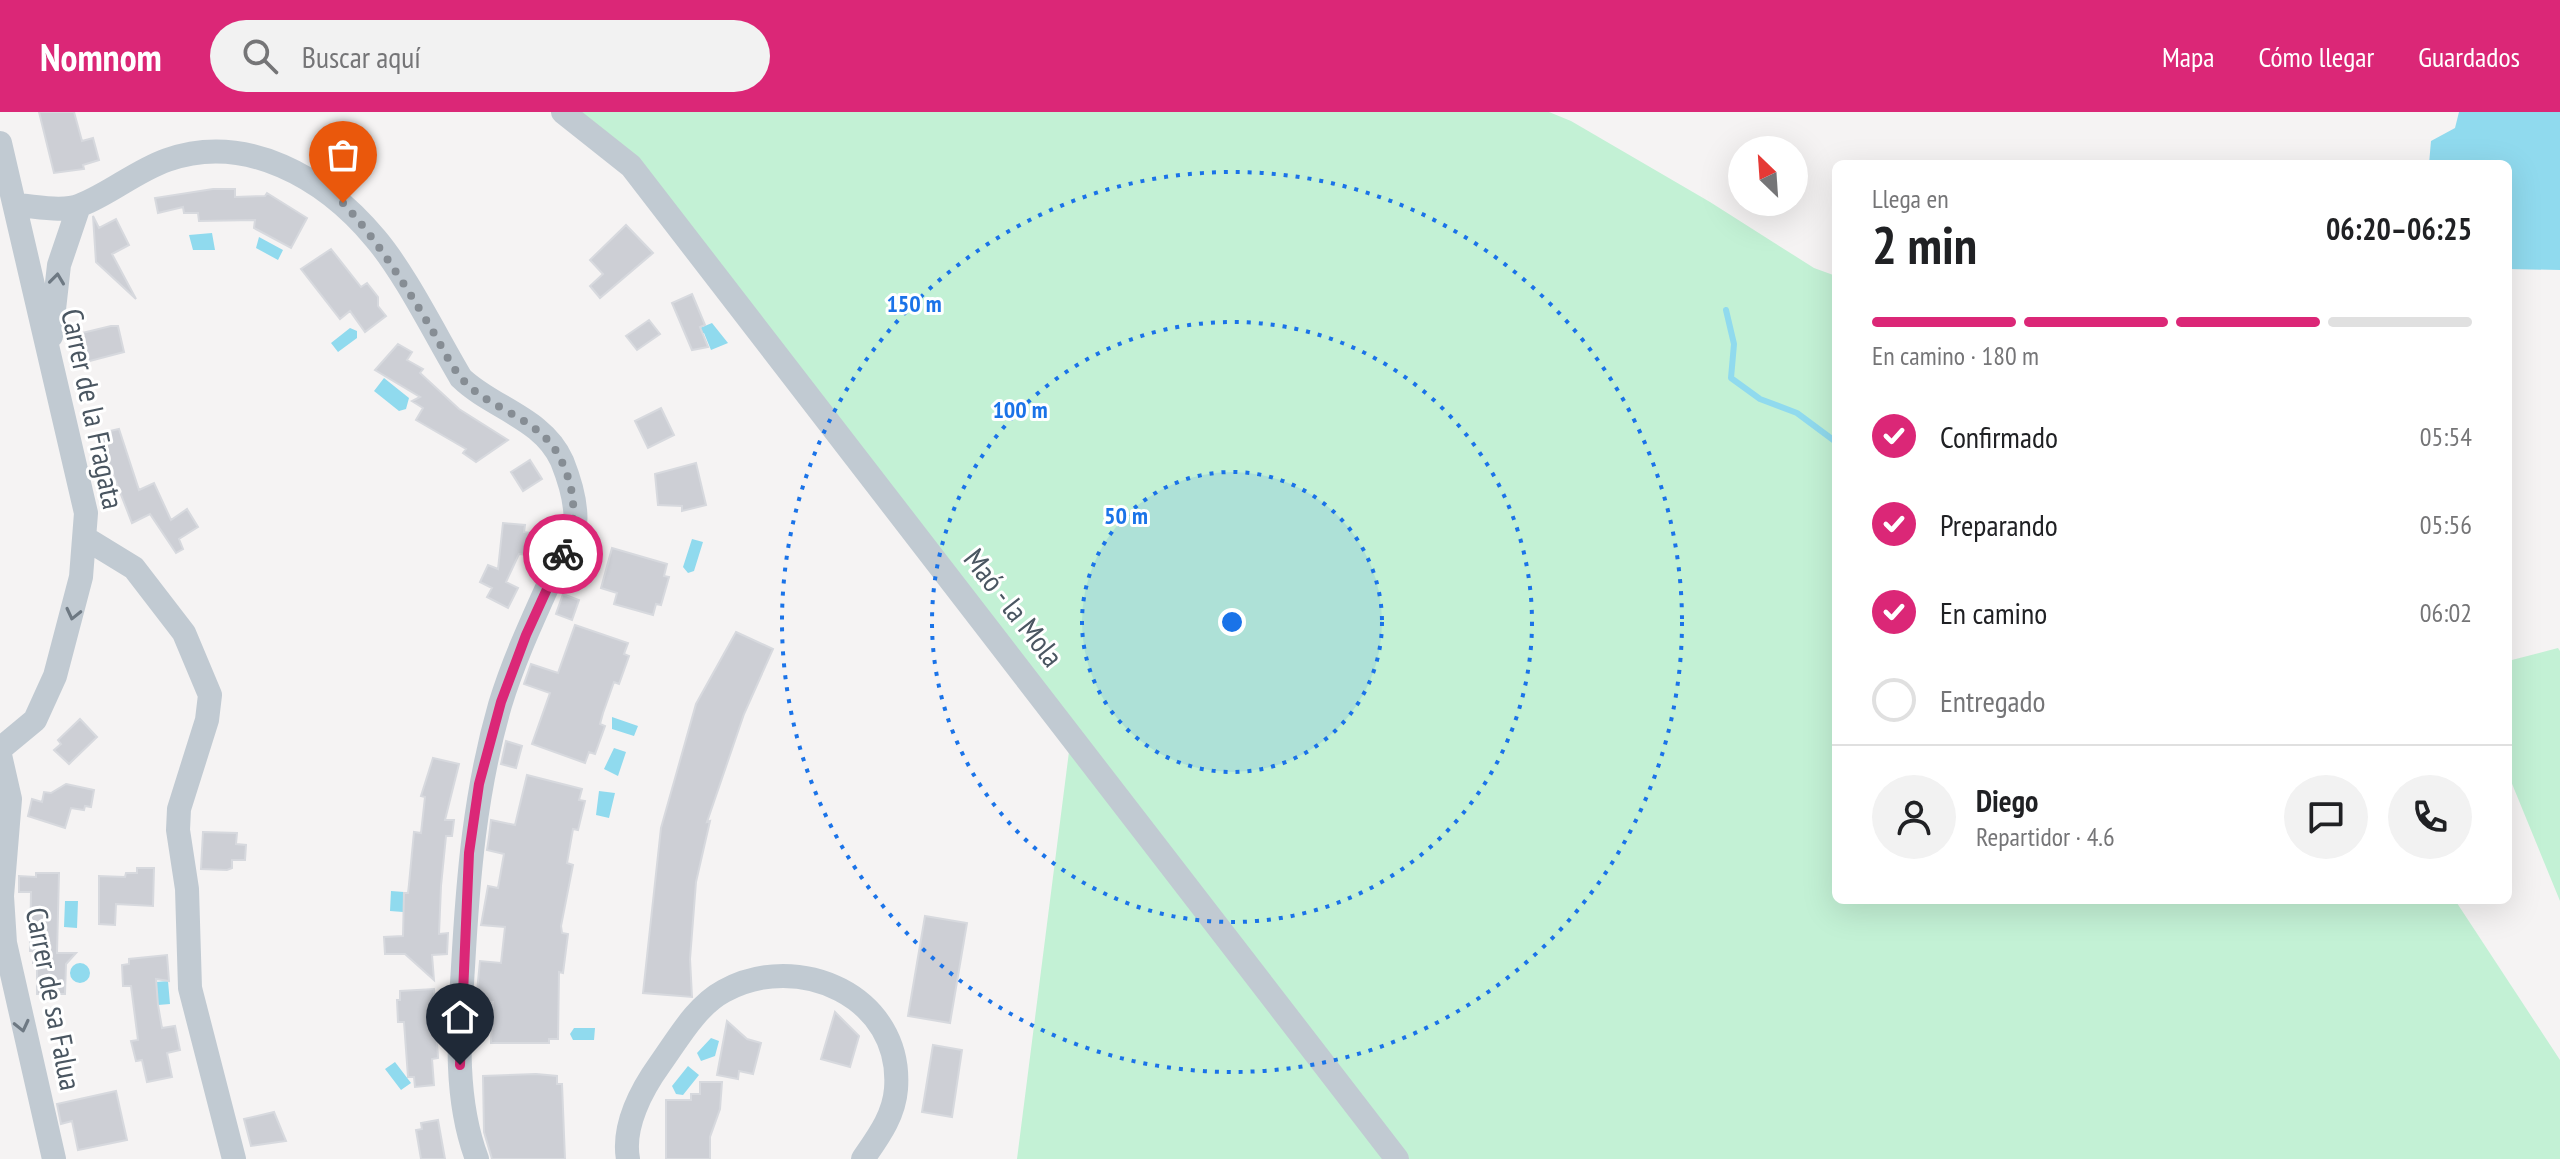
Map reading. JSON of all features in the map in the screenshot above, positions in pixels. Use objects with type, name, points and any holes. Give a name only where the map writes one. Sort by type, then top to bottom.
[{"type":"street","name":"Maó - la Mola","points":[[563,112],[631,166],[1397,1159]]},
{"type":"street","name":"Carrer de la Fragata","points":[[0,143],[86,513],[85,538],[134,568],[184,633],[210,695],[207,720],[181,797],[178,830],[187,889],[190,988],[234,1159]]},
{"type":"street","points":[[15,205],[79,206],[122,180],[166,160],[203,150],[240,151],[301,177],[343,203],[377,240],[461,378],[496,406],[522,417],[560,458],[574,502],[574,532],[526,635],[501,702],[479,784],[469,853],[459,1034],[461,1095],[477,1159]]},
{"type":"street","points":[[48,355],[59,265],[79,206]]},
{"type":"street","points":[[0,752],[35,720],[50,687],[72,617],[85,538]]},
{"type":"street","name":"Carrer de sa Falua","points":[[0,752],[10,799],[2,896],[5,943],[54,1159]]},
{"type":"street","points":[[628,1159],[632,1114],[653,1074],[703,1007],[722,992],[751,979],[788,974],[818,979],[845,991],[870,1009],[886,1033],[896,1087],[891,1116],[863,1159]]},
{"type":"green space","points":[[563,112],[1549,112],[1571,121],[1710,202],[1814,268],[1832,275],[1832,904],[2458,904],[2560,1060],[2560,1159],[1017,1159],[1071,736],[631,166]]},
{"type":"green space","points":[[2558,648],[2560,651],[2560,901],[2512,784],[2512,660]]},
{"type":"water","points":[[2459,112],[2560,112],[2560,270],[2512,269],[2512,160],[2429,160],[2431,141],[2455,128]]},
{"type":"water","points":[[212,233],[215,250],[193,250],[189,235]]},
{"type":"water","points":[[259,237],[283,250],[278,260],[256,248]]},
{"type":"water","points":[[712,323],[728,343],[711,350],[704,333],[695,335],[695,330]]},
{"type":"water","points":[[350,328],[357,331],[357,338],[338,352],[331,343]]},
{"type":"water","points":[[384,378],[409,398],[406,409],[399,411],[374,391]]},
{"type":"water","points":[[692,539],[703,542],[694,571],[688,573],[683,567]]},
{"type":"water","points":[[612,717],[638,726],[634,736],[612,729]]},
{"type":"water","points":[[614,748],[626,752],[618,776],[604,769]]},
{"type":"water","points":[[599,791],[615,793],[609,818],[596,815]]},
{"type":"water","points":[[391,891],[404,892],[403,912],[390,911]]},
{"type":"water","points":[[65,901],[78,901],[77,928],[64,927]]},
{"type":"water","points":[[80,963],[87,966],[90,973],[87,980],[80,983],[73,980],[70,973],[73,966]]},
{"type":"water","points":[[168,981],[170,1004],[158,1005],[156,982]]},
{"type":"water","points":[[574,1028],[595,1028],[594,1040],[573,1040],[570,1034]]},
{"type":"water","points":[[711,1038],[719,1041],[715,1056],[701,1061],[697,1053]]},
{"type":"water","points":[[395,1062],[411,1083],[401,1090],[385,1069]]},
{"type":"water","points":[[688,1066],[699,1075],[683,1095],[676,1094],[672,1086]]},
{"type":"building","points":[[39,112],[74,112],[82,141],[93,138],[99,160],[83,165],[84,169],[54,173]]},
{"type":"building","points":[[213,189],[235,189],[235,197],[265,196],[267,193],[307,218],[291,248],[254,228],[255,220],[199,221],[198,213],[184,213],[183,207],[158,213],[155,198]]},
{"type":"building","points":[[93,216],[99,228],[116,219],[129,245],[112,254],[136,299],[96,262]]},
{"type":"building","points":[[626,225],[653,253],[600,298],[590,286],[603,274],[590,260]]},
{"type":"building","points":[[331,249],[361,287],[367,283],[378,297],[378,306],[386,316],[365,332],[350,311],[340,319],[301,269]]},
{"type":"building","points":[[692,294],[705,325],[700,327],[708,347],[692,350],[672,303]]},
{"type":"building","points":[[649,320],[660,334],[637,350],[626,336]]},
{"type":"building","points":[[118,326],[124,352],[86,362],[82,333]]},
{"type":"building","points":[[398,344],[412,352],[407,360],[423,369],[420,373],[459,409],[508,440],[476,462],[463,453],[466,449],[416,420],[423,408],[412,401],[420,397],[375,370]]},
{"type":"building","points":[[661,408],[674,435],[648,448],[635,421]]},
{"type":"building","points":[[119,429],[139,490],[154,483],[171,520],[187,509],[198,527],[179,539],[183,549],[176,553],[150,514],[132,523],[111,469],[107,470],[101,433]]},
{"type":"building","points":[[530,460],[542,479],[523,491],[511,472]]},
{"type":"building","points":[[696,463],[706,505],[682,511],[682,506],[658,505],[655,474]]},
{"type":"building","points":[[503,523],[525,525],[524,532],[538,534],[536,556],[519,554],[506,582],[518,588],[508,608],[487,597],[492,588],[480,582],[488,565],[498,569]]},
{"type":"building","points":[[612,548],[667,564],[664,576],[669,577],[661,605],[656,604],[653,615],[614,604],[617,593],[601,588]]},
{"type":"building","points":[[563,594],[579,600],[572,620],[556,614]]},
{"type":"building","points":[[575,625],[628,643],[624,654],[629,656],[619,684],[614,682],[603,713],[600,724],[605,726],[595,754],[589,752],[585,763],[532,744],[550,693],[524,684],[531,664],[558,673]]},
{"type":"building","points":[[736,632],[773,649],[744,714],[707,822],[710,821],[696,882],[690,959],[692,997],[643,993],[661,828],[696,704]]},
{"type":"building","points":[[80,719],[97,737],[69,764],[54,750],[61,744],[58,740]]},
{"type":"building","points":[[506,741],[522,746],[516,768],[501,764]]},
{"type":"building","points":[[433,758],[459,764],[445,820],[454,820],[452,836],[446,836],[441,886],[439,934],[448,933],[447,954],[432,955],[434,980],[405,954],[385,954],[384,937],[403,936],[404,893],[408,893],[414,832],[421,833],[425,797],[421,796]]},
{"type":"building","points":[[527,775],[582,789],[579,800],[585,801],[578,830],[573,829],[567,863],[573,865],[561,926],[562,933],[568,934],[563,973],[559,972],[558,1039],[549,1039],[549,1043],[491,1043],[493,1002],[476,1002],[480,961],[501,963],[505,927],[481,925],[488,886],[498,888],[504,854],[487,850],[491,820],[515,825]]},
{"type":"building","points":[[66,784],[94,790],[91,807],[85,806],[84,810],[71,808],[65,828],[28,816],[32,799],[42,802],[44,792],[51,793]]},
{"type":"building","points":[[203,832],[237,833],[236,844],[246,845],[245,860],[232,860],[232,868],[227,870],[201,869]]},
{"type":"building","points":[[137,868],[154,868],[153,906],[116,904],[115,925],[99,924],[99,876],[125,877],[126,873],[137,873]]},
{"type":"building","points":[[36,873],[59,873],[57,953],[76,953],[66,964],[65,994],[37,994],[37,963],[33,963],[33,951],[30,951],[31,892],[19,892],[19,876],[36,877]]},
{"type":"building","points":[[925,916],[967,923],[950,1023],[908,1016]]},
{"type":"building","points":[[167,955],[169,981],[156,979],[158,1005],[162,1028],[175,1026],[180,1050],[167,1053],[172,1077],[147,1082],[142,1060],[136,1061],[131,1041],[138,1040],[131,986],[123,986],[122,965],[129,964],[129,959]]},
{"type":"building","points":[[434,989],[438,1058],[432,1059],[434,1085],[415,1087],[414,1077],[408,1077],[404,1022],[398,1022],[397,1000],[400,1000],[400,991]]},
{"type":"building","points":[[835,1012],[859,1036],[850,1067],[821,1059]]},
{"type":"building","points":[[727,1021],[747,1039],[761,1043],[753,1074],[739,1071],[738,1079],[717,1075]]},
{"type":"building","points":[[933,1045],[962,1050],[952,1117],[922,1112]]},
{"type":"building","points":[[483,1076],[557,1076],[557,1084],[562,1084],[565,1159],[492,1159],[484,1132]]},
{"type":"building","points":[[700,1082],[722,1082],[720,1109],[710,1137],[710,1159],[666,1159],[666,1100],[691,1100],[691,1094],[700,1094]]},
{"type":"building","points":[[116,1091],[127,1140],[78,1150],[72,1121],[61,1124],[57,1104]]},
{"type":"building","points":[[274,1112],[286,1141],[251,1146],[244,1119]]},
{"type":"building","points":[[438,1120],[445,1159],[421,1159],[416,1130],[422,1129],[421,1123]]},
{"type":"waterway","points":[[1726,310],[1734,344],[1731,378],[1760,399],[1797,413],[1832,439]]},
{"type":"way so far","points":[[343,203],[377,240],[461,378],[477,394],[522,417],[539,431],[560,458],[574,502],[574,532],[563,554]]},
{"type":"route","points":[[460,1065],[469,853],[479,784],[501,702],[526,635],[563,554]]}]
